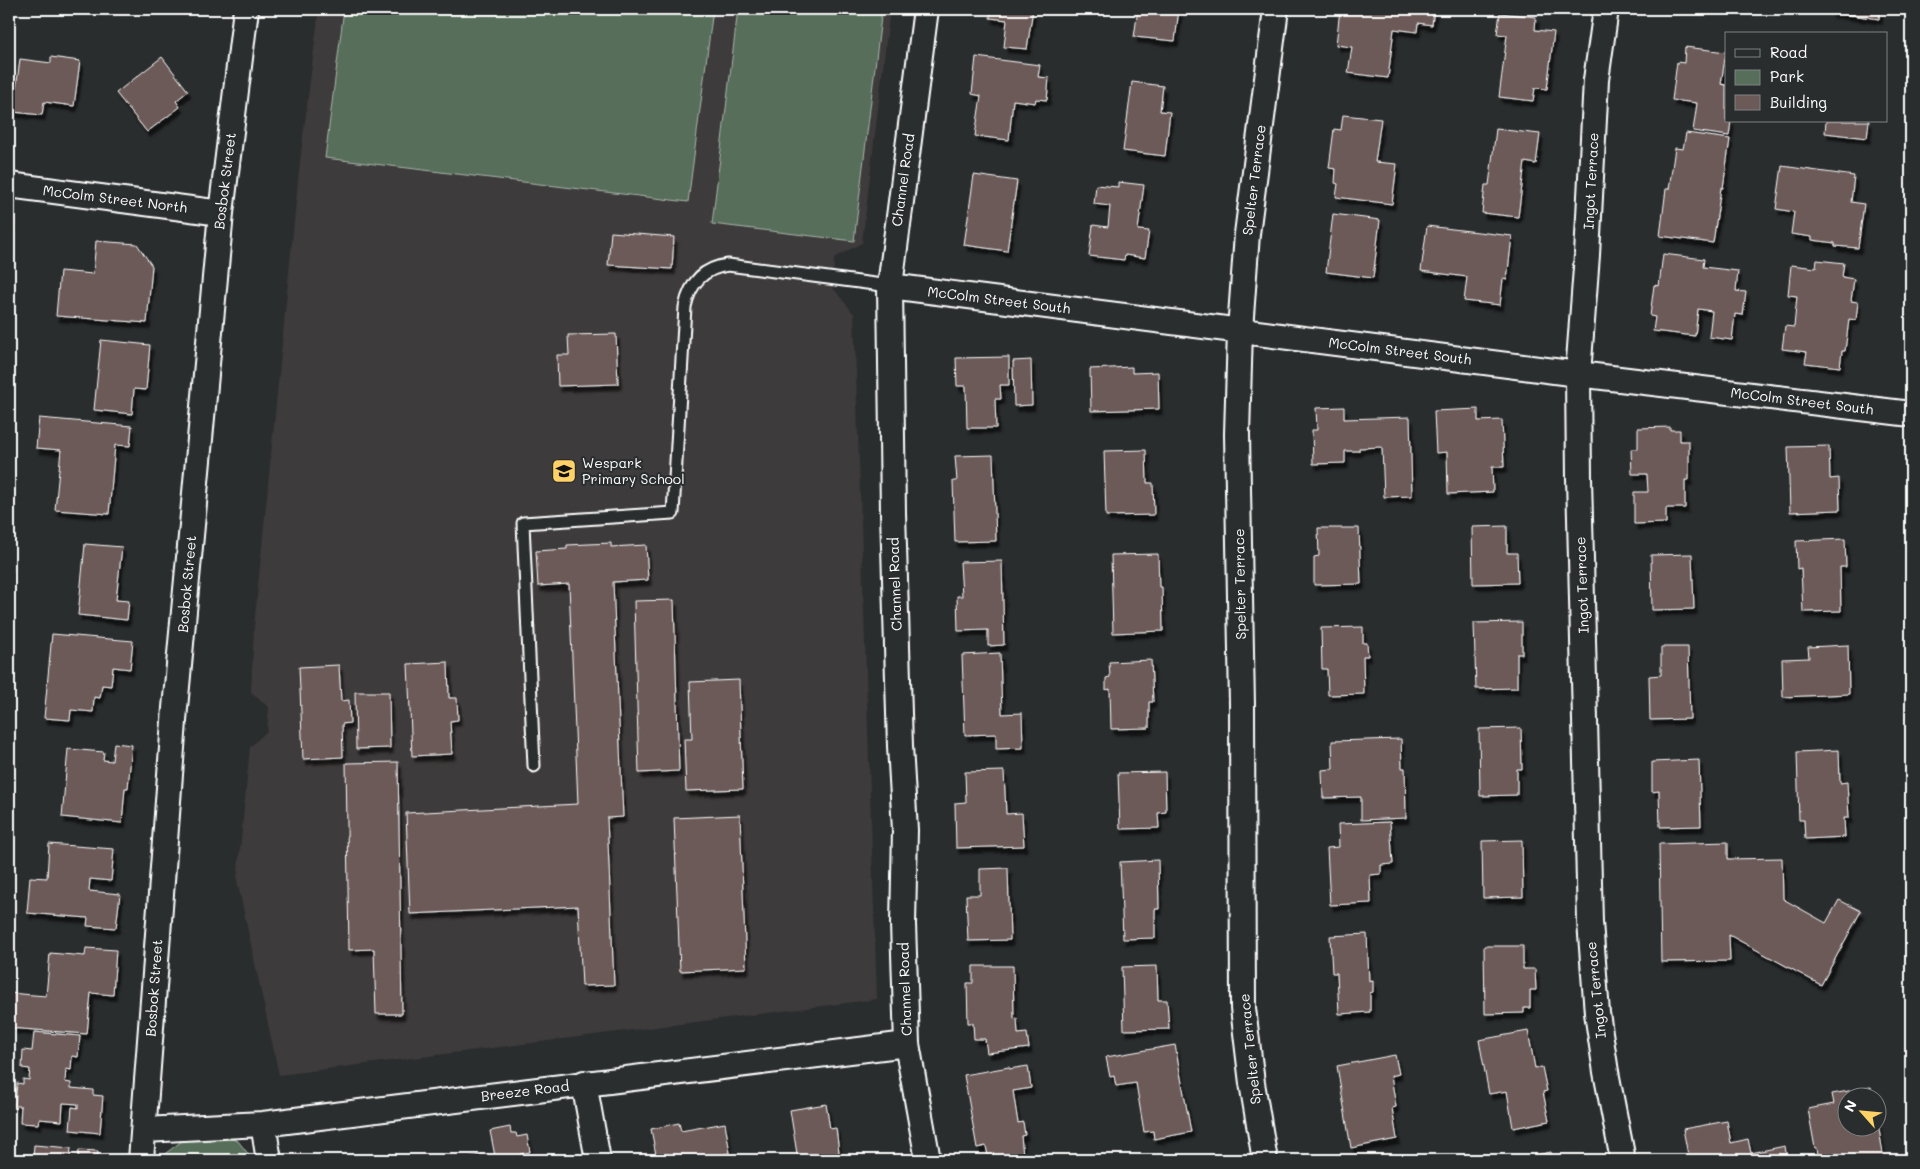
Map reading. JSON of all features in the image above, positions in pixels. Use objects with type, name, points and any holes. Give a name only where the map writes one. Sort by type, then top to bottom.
[{"type":"street","name":"Bosbok Street","points":[[141,1160],[175,708],[221,213],[246,9]]},
{"type":"street","name":"Channel Road","points":[[926,9],[890,286],[892,513],[904,830],[903,924],[907,1044],[928,1160]]},
{"type":"street","name":"Spelter Terrace","points":[[1266,1160],[1252,1083],[1243,1008],[1242,715],[1237,434],[1240,330],[1247,234],[1276,9]]},
{"type":"street","name":"Ingot Terrace","points":[[1606,9],[1596,80],[1588,245],[1578,374],[1590,922],[1597,1013],[1623,1160]]},
{"type":"street","name":"McColm Street North","points":[[9,185],[221,213]]},
{"type":"street","name":"McColm Street South","points":[[890,286],[1578,374],[1911,414]]},
{"type":"street","name":"Breeze Road","points":[[144,1130],[263,1124],[907,1044]]},
{"type":"street","points":[[584,1083],[598,1160]]},
{"type":"street","points":[[263,1124],[269,1160]]},
{"type":"lane","points":[[534,766],[523,523],[673,513],[685,307],[693,283],[710,269],[728,265],[890,286]]},
{"type":"shaded area","name":"Wespark Primary School","points":[[319,9],[890,9],[862,243],[834,258],[833,288],[854,314],[877,999],[279,1075],[237,880],[250,747],[267,731],[269,708],[251,692],[254,627],[300,161]]},
{"type":"green space","points":[[344,9],[713,9],[688,202],[325,158]]},
{"type":"green space","points":[[738,9],[882,9],[854,241],[712,224]]},
{"type":"green space","points":[[216,1134],[238,1141],[253,1160],[164,1160],[166,1153],[190,1135]]},
{"type":"building","points":[[991,9],[1033,9],[1027,49],[1004,47],[1007,20],[990,18]]},
{"type":"building","points":[[1138,9],[1179,9],[1175,41],[1134,37]]},
{"type":"building","points":[[1340,9],[1434,9],[1432,25],[1418,23],[1417,32],[1394,29],[1388,78],[1348,73],[1352,47],[1336,45]]},
{"type":"building","points":[[1831,9],[1880,9],[1879,19],[1830,12]]},
{"type":"building","points":[[1500,13],[1536,17],[1535,30],[1554,32],[1547,89],[1535,88],[1533,101],[1499,97],[1507,35],[1497,34]]},
{"type":"building","points":[[1685,47],[1725,52],[1721,84],[1725,85],[1725,122],[1731,122],[1729,136],[1693,131],[1697,103],[1672,100],[1677,62],[1684,63]]},
{"type":"building","points":[[51,57],[80,61],[74,106],[44,102],[42,115],[13,112],[20,59],[51,63]]},
{"type":"building","points":[[162,57],[188,91],[176,101],[180,107],[147,132],[116,93]]},
{"type":"building","points":[[976,57],[1040,65],[1038,77],[1049,78],[1047,100],[1036,99],[1035,103],[1013,100],[1009,140],[975,136],[981,96],[972,94]]},
{"type":"building","points":[[1132,82],[1163,86],[1160,111],[1170,112],[1165,156],[1123,151]]},
{"type":"building","points":[[1343,115],[1381,119],[1375,162],[1397,164],[1392,204],[1336,197],[1338,184],[1335,183],[1336,169],[1329,168],[1334,129],[1341,130]]},
{"type":"building","points":[[1826,122],[1869,122],[1867,138],[1825,133]]},
{"type":"building","points":[[1496,129],[1540,134],[1536,164],[1525,162],[1518,217],[1482,213],[1485,185],[1489,185]]},
{"type":"building","points":[[1686,133],[1730,139],[1713,243],[1660,236],[1666,189],[1669,189],[1675,148],[1683,149]]},
{"type":"building","points":[[1782,166],[1854,176],[1851,202],[1864,204],[1858,248],[1835,246],[1835,243],[1812,240],[1812,237],[1791,234],[1794,212],[1776,209]]},
{"type":"building","points":[[974,175],[1017,181],[1007,251],[964,245]]},
{"type":"building","points":[[1118,182],[1144,185],[1138,230],[1149,231],[1145,258],[1125,255],[1124,260],[1089,256],[1093,225],[1108,227],[1110,206],[1094,204],[1096,185],[1118,187]]},
{"type":"building","points":[[1333,214],[1380,220],[1373,278],[1326,272]]},
{"type":"building","points":[[9,221],[12,221],[9,268]]},
{"type":"building","points":[[1427,226],[1512,236],[1507,280],[1503,279],[1500,305],[1464,301],[1467,277],[1421,271]]},
{"type":"building","points":[[611,232],[674,237],[672,269],[608,265]]},
{"type":"building","points":[[96,241],[137,244],[152,266],[147,323],[56,316],[60,271],[93,274]]},
{"type":"building","points":[[1663,254],[1704,259],[1703,267],[1738,271],[1736,291],[1746,292],[1743,315],[1735,314],[1732,340],[1709,337],[1712,311],[1698,309],[1695,336],[1653,331],[1655,317],[1650,316],[1654,285],[1659,286]]},
{"type":"building","points":[[1817,260],[1844,263],[1842,277],[1854,279],[1851,301],[1858,302],[1856,320],[1849,319],[1845,351],[1842,351],[1840,367],[1805,363],[1807,352],[1782,349],[1785,326],[1794,327],[1797,296],[1788,295],[1791,265],[1816,268]]},
{"type":"building","points":[[616,334],[618,384],[558,386],[557,355],[569,355],[568,335]]},
{"type":"building","points":[[101,340],[150,345],[146,390],[134,389],[132,414],[94,410]]},
{"type":"building","points":[[1009,357],[1009,385],[1000,385],[1001,399],[995,399],[996,428],[967,428],[966,386],[957,386],[956,358]]},
{"type":"building","points":[[1031,360],[1032,405],[1014,406],[1013,361]]},
{"type":"building","points":[[1132,367],[1132,373],[1158,372],[1159,409],[1091,411],[1090,369]]},
{"type":"building","points":[[1344,407],[1344,419],[1410,417],[1412,496],[1384,497],[1382,447],[1359,448],[1359,451],[1345,451],[1345,463],[1313,464],[1312,430],[1317,430],[1316,408]]},
{"type":"building","points":[[1478,409],[1478,421],[1502,420],[1504,467],[1492,467],[1493,492],[1448,494],[1447,452],[1436,453],[1434,411]]},
{"type":"building","points":[[39,418],[132,426],[130,446],[115,445],[109,514],[55,510],[61,450],[36,448]]},
{"type":"building","points":[[1670,427],[1670,430],[1680,430],[1680,441],[1689,441],[1689,480],[1685,480],[1685,508],[1666,508],[1666,523],[1634,524],[1634,492],[1648,492],[1647,474],[1632,474],[1631,449],[1638,449],[1638,428]]},
{"type":"building","points":[[1829,446],[1830,479],[1839,478],[1840,510],[1790,512],[1788,447]]},
{"type":"building","points":[[1146,450],[1147,483],[1153,483],[1154,515],[1106,516],[1104,451]]},
{"type":"building","points":[[993,455],[996,541],[955,542],[953,481],[957,481],[955,456]]},
{"type":"building","points":[[1507,526],[1507,553],[1517,553],[1518,583],[1473,584],[1472,527]]},
{"type":"building","points":[[1318,528],[1359,528],[1361,584],[1314,585],[1314,557],[1319,556]]},
{"type":"building","points":[[1845,539],[1846,567],[1840,567],[1841,611],[1803,612],[1801,568],[1797,569],[1796,541]]},
{"type":"building","points":[[611,543],[611,547],[646,545],[648,580],[613,582],[623,817],[607,818],[614,985],[582,986],[578,906],[410,914],[406,813],[578,804],[569,584],[538,586],[536,551],[567,549],[567,545]]},
{"type":"building","points":[[85,544],[122,547],[116,600],[129,601],[127,620],[78,615]]},
{"type":"building","points":[[1158,554],[1159,587],[1162,587],[1163,631],[1113,633],[1111,555]]},
{"type":"building","points":[[1692,554],[1694,609],[1652,610],[1651,555]]},
{"type":"building","points":[[1002,561],[1004,645],[988,646],[988,630],[958,631],[957,596],[962,596],[960,562]]},
{"type":"building","points":[[9,568],[11,568],[9,592]]},
{"type":"building","points":[[674,600],[679,771],[639,773],[634,601]]},
{"type":"building","points":[[1522,622],[1522,654],[1517,654],[1517,688],[1476,689],[1474,623]]},
{"type":"building","points":[[1363,627],[1363,643],[1367,643],[1368,656],[1363,656],[1364,694],[1328,695],[1327,669],[1322,669],[1321,628]]},
{"type":"building","points":[[52,634],[133,641],[130,669],[113,667],[111,686],[102,685],[100,698],[94,697],[93,712],[71,710],[70,720],[44,718]]},
{"type":"building","points":[[1848,645],[1849,694],[1783,697],[1782,659],[1809,658],[1808,647]]},
{"type":"building","points":[[1661,647],[1688,647],[1690,719],[1650,720],[1649,676],[1661,675]]},
{"type":"building","points":[[1000,653],[1002,714],[1022,713],[1023,748],[996,749],[996,734],[965,735],[962,655]]},
{"type":"building","points":[[1151,660],[1153,702],[1149,702],[1149,728],[1111,729],[1110,689],[1106,690],[1106,678],[1110,677],[1109,662]]},
{"type":"building","points":[[448,662],[449,698],[457,698],[458,720],[450,721],[452,754],[412,756],[408,664]]},
{"type":"building","points":[[339,665],[341,701],[349,700],[350,723],[342,724],[343,757],[303,759],[299,667]]},
{"type":"building","points":[[739,680],[743,789],[686,791],[684,739],[692,739],[690,682]]},
{"type":"building","points":[[355,692],[389,692],[390,748],[356,749]]},
{"type":"building","points":[[1521,728],[1522,769],[1517,769],[1517,795],[1480,796],[1479,729]]},
{"type":"building","points":[[1401,739],[1402,768],[1405,768],[1406,818],[1361,820],[1361,797],[1323,798],[1322,770],[1333,769],[1332,741]]},
{"type":"building","points":[[114,743],[132,745],[128,788],[125,788],[122,823],[62,817],[68,749],[104,752],[103,760],[112,761]]},
{"type":"building","points":[[1839,750],[1840,783],[1847,782],[1849,818],[1844,818],[1845,837],[1805,839],[1804,820],[1799,820],[1797,752]]},
{"type":"building","points":[[1699,760],[1701,826],[1660,827],[1659,791],[1652,792],[1652,762]]},
{"type":"building","points":[[398,762],[402,1014],[376,1014],[374,949],[349,950],[346,763]]},
{"type":"building","points":[[1004,771],[1006,814],[1022,813],[1024,846],[956,848],[955,803],[966,802],[965,772]]},
{"type":"building","points":[[1165,772],[1166,812],[1158,813],[1159,828],[1120,829],[1118,773]]},
{"type":"building","points":[[740,815],[746,968],[680,971],[674,818]]},
{"type":"building","points":[[1390,822],[1393,864],[1381,865],[1381,874],[1370,875],[1371,903],[1330,905],[1327,848],[1339,847],[1338,824]]},
{"type":"building","points":[[1522,840],[1523,897],[1483,898],[1482,841]]},
{"type":"building","points":[[1728,842],[1728,859],[1782,858],[1783,899],[1826,923],[1839,900],[1861,911],[1821,985],[1729,935],[1730,961],[1661,962],[1659,844]]},
{"type":"building","points":[[49,844],[114,849],[111,881],[90,879],[89,891],[120,894],[116,928],[87,926],[88,918],[27,913],[30,877],[47,878]]},
{"type":"building","points":[[1158,860],[1159,909],[1155,909],[1155,938],[1123,939],[1120,862]]},
{"type":"building","points":[[1008,868],[1010,940],[968,941],[966,895],[980,895],[980,869]]},
{"type":"building","points":[[1367,934],[1369,982],[1373,981],[1373,992],[1370,993],[1370,1012],[1339,1014],[1337,973],[1332,973],[1330,936]]},
{"type":"building","points":[[1484,946],[1523,946],[1523,969],[1535,969],[1536,990],[1530,990],[1530,1008],[1524,1008],[1524,1013],[1485,1014]]},
{"type":"building","points":[[86,948],[116,950],[113,995],[91,993],[87,1034],[9,1028],[9,993],[46,996],[50,953],[85,956]]},
{"type":"building","points":[[973,966],[1013,966],[1014,1019],[1017,1018],[1018,1034],[1027,1033],[1029,1048],[987,1053],[985,1039],[974,1039],[973,1023],[968,1023],[967,983],[973,983]]},
{"type":"building","points":[[1157,966],[1158,1000],[1167,1000],[1169,1029],[1124,1030],[1122,967]]},
{"type":"building","points":[[1528,1031],[1535,1068],[1542,1067],[1547,1091],[1543,1092],[1549,1121],[1513,1128],[1507,1091],[1489,1094],[1479,1040]]},
{"type":"building","points":[[34,1032],[80,1036],[78,1057],[72,1056],[71,1070],[66,1069],[65,1082],[71,1083],[71,1088],[93,1090],[93,1095],[103,1096],[100,1133],[70,1130],[72,1107],[78,1108],[78,1104],[63,1103],[62,1121],[39,1119],[38,1124],[20,1123],[21,1106],[15,1106],[17,1083],[23,1084],[23,1079],[29,1080],[30,1069],[22,1068],[23,1050],[32,1051]]},
{"type":"building","points":[[1175,1045],[1191,1132],[1154,1139],[1153,1131],[1144,1132],[1136,1083],[1116,1086],[1114,1076],[1110,1077],[1106,1057]]},
{"type":"building","points":[[1395,1055],[1399,1074],[1391,1076],[1396,1107],[1392,1108],[1397,1139],[1351,1148],[1337,1066]]},
{"type":"building","points":[[1028,1066],[1031,1088],[1013,1091],[1018,1123],[1023,1122],[1025,1135],[1021,1136],[1023,1155],[989,1160],[986,1146],[977,1148],[964,1075],[1009,1067],[1009,1069]]},
{"type":"building","points":[[1838,1093],[1838,1136],[1880,1136],[1884,1160],[1819,1160],[1808,1109],[1834,1104],[1832,1094]]},
{"type":"building","points":[[826,1104],[830,1129],[836,1128],[840,1160],[798,1160],[790,1110]]},
{"type":"building","points":[[1727,1121],[1731,1143],[1748,1139],[1751,1153],[1785,1146],[1787,1160],[1689,1160],[1683,1129]]},
{"type":"building","points":[[679,1123],[681,1131],[725,1123],[730,1153],[724,1154],[725,1160],[657,1160],[651,1129]]},
{"type":"building","points":[[510,1127],[511,1133],[516,1133],[517,1137],[527,1135],[530,1152],[520,1154],[521,1160],[462,1159],[481,1155],[482,1159],[495,1156],[490,1131]]},
{"type":"building","points":[[34,1145],[71,1148],[70,1158],[78,1159],[79,1150],[98,1151],[97,1160],[33,1160]]},
{"type":"building","points":[[1551,1152],[1552,1160],[1516,1159]]},
{"type":"building","points":[[353,1155],[354,1160],[333,1160],[333,1159]]},
{"type":"place","name":"Wespark Primary School","points":[[564,471]]}]
